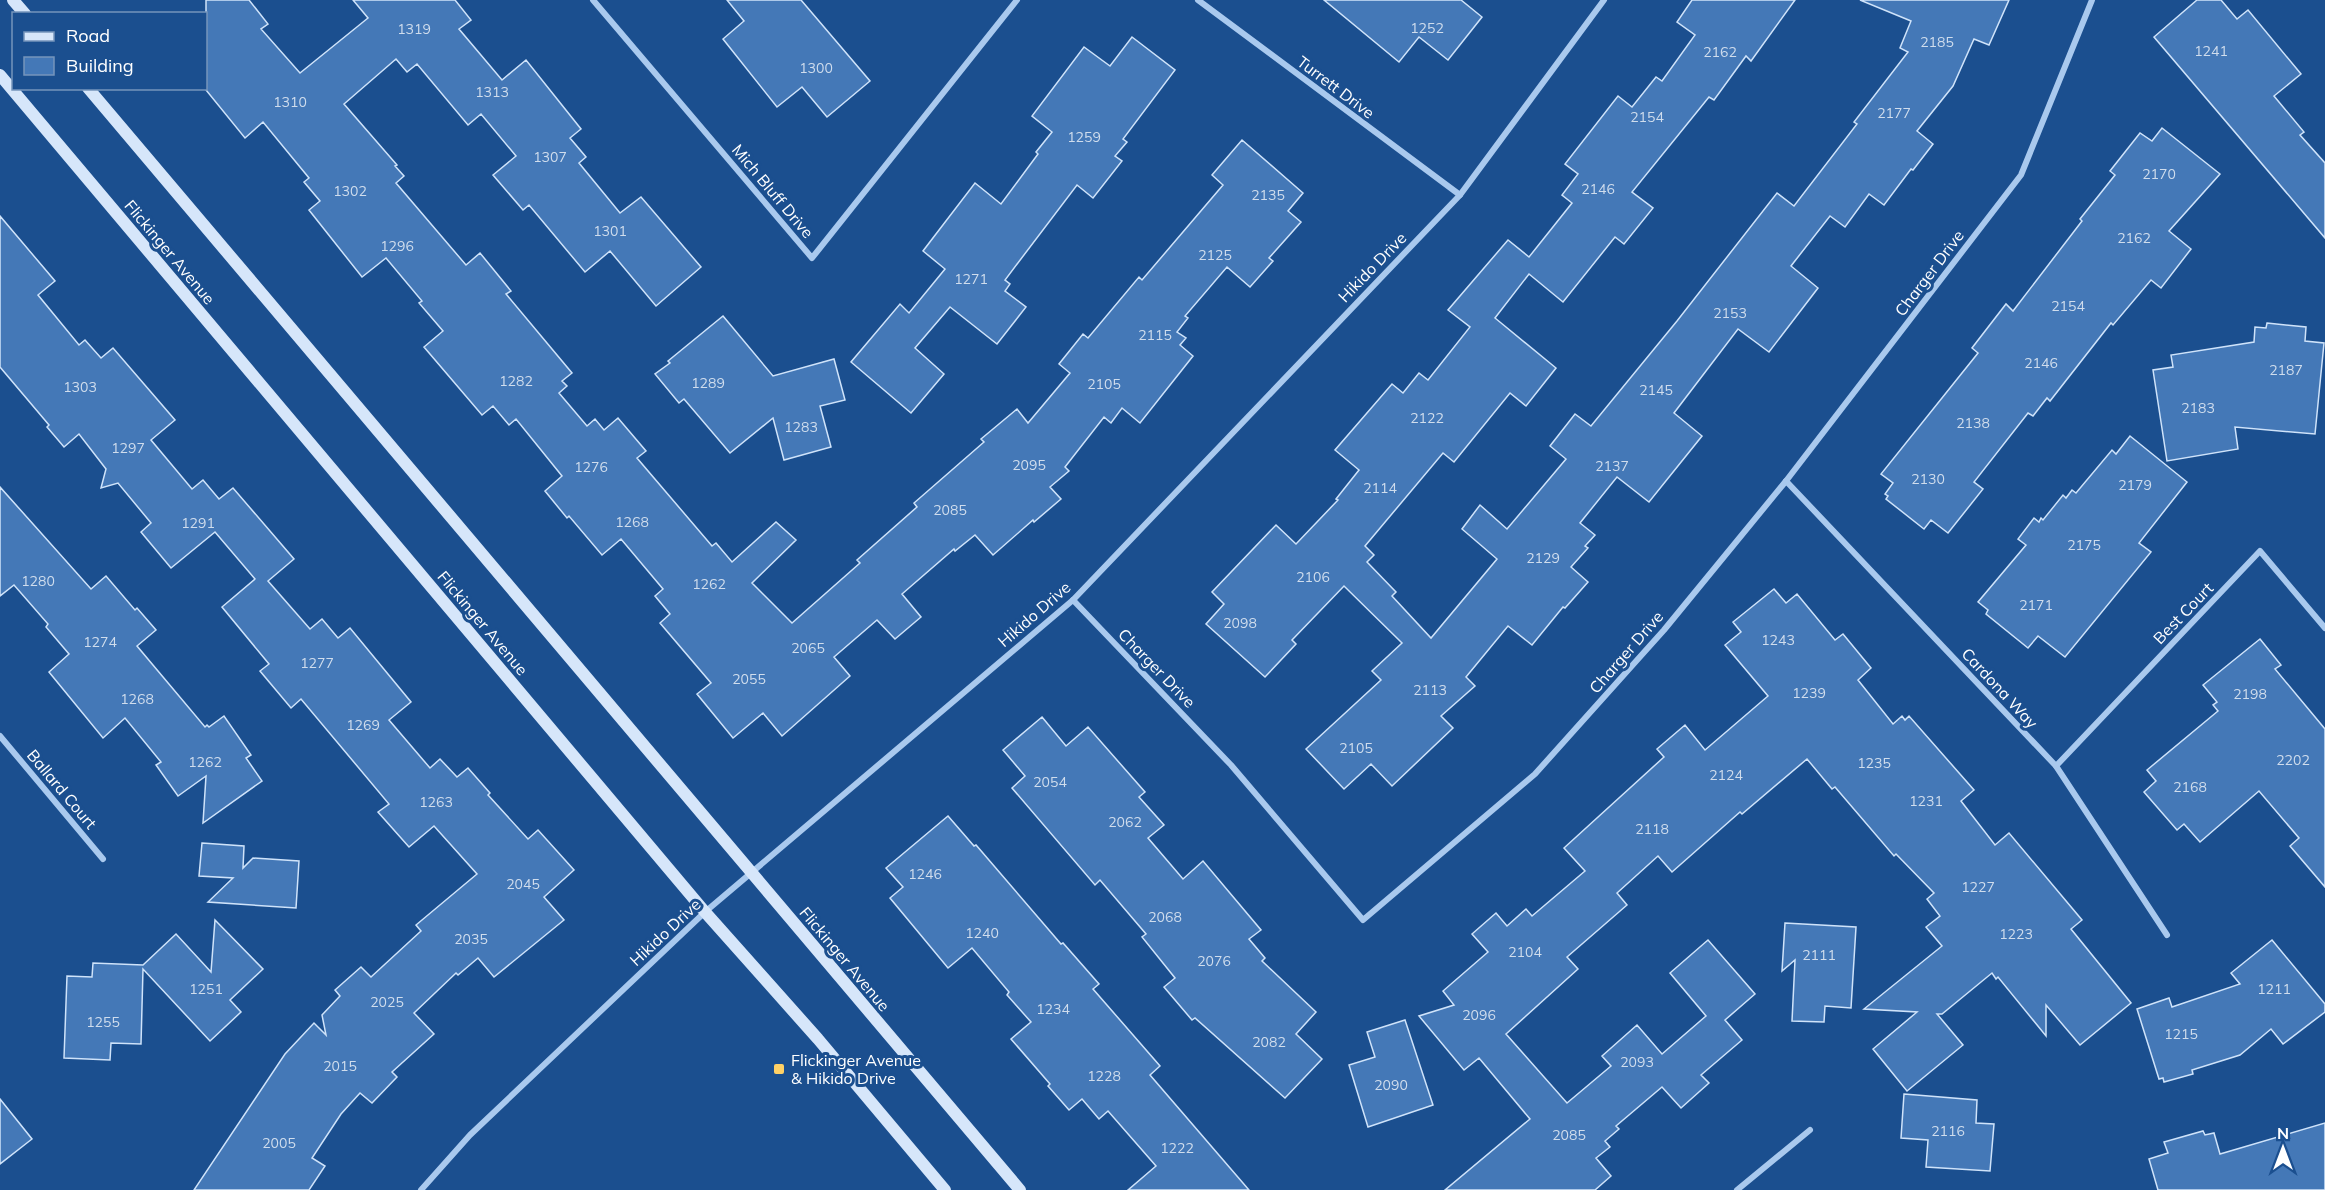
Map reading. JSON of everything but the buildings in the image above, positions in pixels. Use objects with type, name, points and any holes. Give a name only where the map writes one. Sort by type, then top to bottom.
[{"type":"main road","points":[[13,0],[23,12]]},
{"type":"main road","name":"Flickinger Avenue","points":[[0,75],[12,89]]},
{"type":"main road","name":"Flickinger Avenue","points":[[13,90],[705,912],[818,1038],[945,1190]]},
{"type":"main road","name":"Flickinger Avenue","points":[[90,90],[1020,1190]]},
{"type":"street","name":"Mich Bluff Drive","points":[[592,0],[812,258],[1017,0]]},
{"type":"street","name":"Turrett Drive","points":[[1198,0],[1460,195]]},
{"type":"street","name":"Hikido Drive","points":[[422,1190],[471,1135],[705,912],[1073,600],[1460,195],[1604,0]]},
{"type":"street","name":"Charger Drive","points":[[1073,600],[1231,765],[1363,920],[1535,774],[1664,630],[1786,482],[2021,175],[2092,0]]},
{"type":"street","name":"Cardona Way","points":[[1786,482],[2056,766],[2167,935]]},
{"type":"street","name":"Best Court","points":[[2056,766],[2260,551],[2325,628]]},
{"type":"street","name":"Ballard Court","points":[[0,736],[103,859]]},
{"type":"street","points":[[1737,1190],[1810,1130]]},
{"type":"place","name":"Flickinger Avenue & Hikido Drive","points":[[779,1069]]}]
